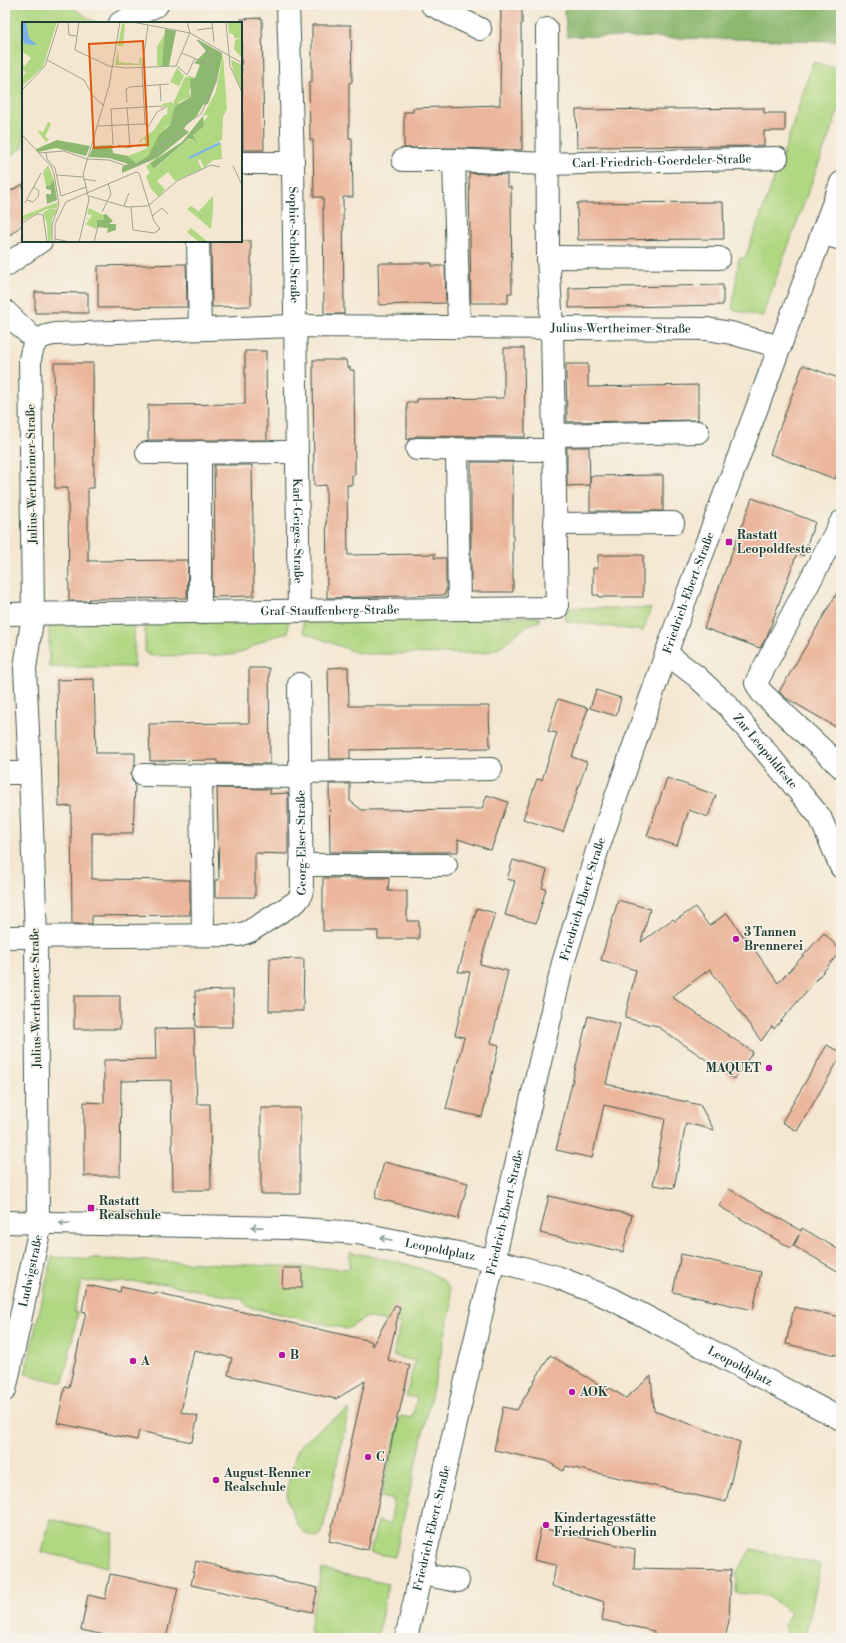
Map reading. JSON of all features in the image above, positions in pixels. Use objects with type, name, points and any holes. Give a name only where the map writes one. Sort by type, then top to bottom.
[{"type":"street","points":[[122,22],[157,5]]},
{"type":"street","name":"Sophie-Scholl-Straße","points":[[288,5],[296,326]]},
{"type":"street","points":[[432,5],[480,29]]},
{"type":"street","points":[[547,29],[546,164],[548,257],[552,328]]},
{"type":"street","name":"Carl-Friedrich-Goerdeler-Straße","points":[[546,164],[777,158]]},
{"type":"street","points":[[403,160],[454,160],[546,164]]},
{"type":"street","points":[[454,160],[459,327]]},
{"type":"street","points":[[242,163],[293,163]]},
{"type":"street","name":"Friedrich-Ebert-Straße","points":[[406,1638],[563,963],[597,850],[667,654],[780,347],[832,236],[841,183]]},
{"type":"street","points":[[5,266],[40,242]]},
{"type":"street","points":[[198,242],[200,329]]},
{"type":"street","points":[[548,257],[719,258]]},
{"type":"street","points":[[5,311],[36,341]]},
{"type":"street","name":"Julius-Wertheimer-Straße","points":[[39,1223],[36,937],[25,668],[33,614],[30,360],[32,349],[36,341],[43,336],[55,334],[296,326],[707,329],[730,333],[780,347]]},
{"type":"street","name":"Karl-Geiges-Straße","points":[[296,326],[299,611]]},
{"type":"street","name":"Graf-Stauffenberg-Straße","points":[[5,614],[557,608],[552,328]]},
{"type":"street","points":[[417,450],[457,450],[698,432]]},
{"type":"street","points":[[457,450],[459,608]]},
{"type":"street","points":[[200,452],[200,613]]},
{"type":"street","points":[[147,453],[297,452]]},
{"type":"street","points":[[841,522],[756,683],[761,692],[841,767]]},
{"type":"street","points":[[555,524],[673,523]]},
{"type":"street","name":"Zur Leopoldfeste","points":[[667,654],[696,676],[728,706],[820,817],[841,867]]},
{"type":"street","name":"Georg-Elser-Straße","points":[[5,937],[245,934],[296,902],[300,897],[302,890],[300,684]]},
{"type":"street","name":"Georg-Elser-Straße","points":[[143,775],[301,775],[492,769]]},
{"type":"street","points":[[5,773],[30,773]]},
{"type":"street","points":[[201,776],[204,935]]},
{"type":"street","points":[[301,865],[446,865]]},
{"type":"street","name":"Leopoldplatz","points":[[5,1222],[286,1228],[351,1233],[493,1260],[557,1277],[612,1300],[841,1419]]},
{"type":"street","name":"Ludwigstraße","points":[[5,1390],[39,1223]]},
{"type":"street","points":[[421,1574],[458,1581]]},
{"type":"green space","points":[[5,5],[67,5],[95,22],[22,22],[22,149],[5,158]]},
{"type":"green space","points":[[564,5],[841,5],[841,41],[567,36]]},
{"type":"green space","points":[[813,62],[841,70],[841,103],[762,317],[732,309],[739,258],[745,258],[785,149]]},
{"type":"green space","points":[[565,608],[651,608],[643,631],[566,621]]},
{"type":"green space","points":[[145,617],[288,617],[288,633],[269,638],[240,653],[229,655],[153,656],[148,655],[145,651]]},
{"type":"green space","points":[[303,617],[540,617],[540,621],[528,625],[497,649],[484,653],[366,654],[355,652],[303,632]]},
{"type":"green space","points":[[49,618],[134,618],[134,667],[49,667]]},
{"type":"green space","points":[[350,1252],[403,1263],[431,1273],[441,1279],[448,1286],[451,1295],[452,1304],[395,1557],[370,1553],[378,1521],[390,1524],[394,1500],[381,1497],[400,1416],[412,1418],[417,1398],[406,1396],[415,1361],[393,1356],[400,1324],[367,1317],[347,1329],[248,1307],[242,1299],[161,1283],[81,1281],[74,1312],[78,1313],[63,1383],[25,1374],[52,1257],[349,1269]]},
{"type":"green space","points":[[349,1409],[322,1533],[318,1537],[314,1537],[306,1534],[298,1525],[288,1500],[287,1490],[294,1459],[300,1447],[306,1441],[320,1429]]},
{"type":"green space","points":[[50,1519],[114,1533],[107,1567],[42,1552]]},
{"type":"green space","points":[[751,1549],[821,1564],[805,1638],[789,1638],[784,1626],[791,1613],[766,1595],[736,1593],[737,1572]]},
{"type":"green space","points":[[322,1569],[388,1584],[377,1638],[313,1638],[309,1629]]},
{"type":"building","points":[[501,5],[522,5],[522,150],[404,148],[404,112],[413,112],[413,108],[500,105]]},
{"type":"building","points":[[262,18],[264,150],[243,150],[241,19]]},
{"type":"building","points":[[312,25],[351,25],[352,82],[349,83],[349,138],[352,138],[353,197],[343,197],[344,314],[324,314],[323,197],[314,197],[313,140],[310,140],[309,82],[312,82]]},
{"type":"building","points":[[764,108],[764,113],[785,113],[785,131],[764,131],[764,146],[577,147],[576,110]]},
{"type":"building","points":[[469,173],[507,175],[507,187],[511,187],[512,293],[508,293],[508,303],[471,303]]},
{"type":"building","points":[[22,185],[22,225],[5,239],[5,194]]},
{"type":"building","points":[[723,202],[724,239],[578,240],[577,203]]},
{"type":"building","points":[[251,241],[251,306],[212,307],[211,242]]},
{"type":"building","points":[[378,263],[432,263],[432,266],[445,266],[446,303],[379,305]]},
{"type":"building","points":[[186,264],[187,307],[98,308],[98,266]]},
{"type":"building","points":[[723,285],[723,305],[569,308],[569,288]]},
{"type":"building","points":[[35,292],[88,293],[88,313],[35,313]]},
{"type":"building","points":[[504,348],[524,348],[525,437],[417,436],[407,440],[407,402],[417,402],[417,399],[504,398]]},
{"type":"building","points":[[245,351],[266,351],[267,440],[148,440],[148,405],[245,404]]},
{"type":"building","points":[[313,360],[346,360],[347,367],[350,367],[350,370],[354,370],[355,475],[352,475],[352,485],[347,485],[348,555],[435,554],[434,558],[446,558],[445,595],[327,598],[326,485],[314,486]]},
{"type":"building","points":[[54,363],[93,363],[94,488],[88,488],[88,561],[188,560],[187,598],[89,599],[89,601],[69,601],[68,488],[55,488]]},
{"type":"building","points":[[566,364],[588,364],[588,387],[698,385],[698,420],[567,422]]},
{"type":"building","points":[[803,365],[841,379],[841,464],[835,479],[770,454]]},
{"type":"building","points":[[567,447],[589,447],[590,485],[567,486]]},
{"type":"building","points":[[471,462],[513,462],[513,592],[471,592]]},
{"type":"building","points":[[214,465],[252,465],[254,596],[212,597],[212,559],[215,559]]},
{"type":"building","points":[[663,475],[663,511],[590,511],[590,476]]},
{"type":"building","points":[[752,498],[815,522],[803,556],[797,553],[767,636],[760,648],[704,628]]},
{"type":"building","points":[[598,555],[643,555],[643,597],[599,597],[599,595],[593,595],[593,568],[598,568]]},
{"type":"building","points":[[841,586],[841,730],[786,698],[779,692]]},
{"type":"building","points":[[348,667],[349,706],[489,706],[490,748],[350,750],[350,759],[330,759],[328,668]]},
{"type":"building","points":[[249,668],[269,668],[270,764],[217,763],[217,760],[150,761],[149,724],[249,723]]},
{"type":"building","points":[[94,679],[96,753],[135,753],[135,765],[131,774],[132,781],[135,784],[133,833],[92,833],[92,879],[190,880],[190,915],[92,916],[92,924],[72,924],[71,806],[59,807],[57,680]]},
{"type":"building","points":[[596,690],[621,698],[616,716],[590,708]]},
{"type":"building","points":[[558,699],[588,708],[572,757],[587,762],[563,832],[523,819],[537,779],[542,780],[557,733],[548,731]]},
{"type":"building","points":[[667,778],[716,795],[708,817],[689,810],[677,846],[647,836]]},
{"type":"building","points":[[329,784],[350,784],[350,801],[362,810],[482,809],[487,795],[508,802],[491,850],[458,839],[458,852],[330,852]]},
{"type":"building","points":[[217,788],[270,789],[270,794],[288,793],[288,854],[255,853],[255,897],[215,897],[215,880],[219,880]]},
{"type":"building","points":[[513,860],[547,870],[542,888],[546,889],[536,923],[505,915],[515,881],[507,879]]},
{"type":"building","points":[[323,878],[389,878],[388,891],[407,891],[407,921],[419,921],[419,939],[378,939],[378,931],[323,931]]},
{"type":"building","points":[[618,900],[650,909],[641,942],[673,919],[675,921],[695,907],[709,926],[727,913],[778,983],[824,933],[841,951],[774,1029],[772,1026],[761,1041],[710,969],[672,997],[753,1052],[734,1079],[657,1026],[625,1018],[636,970],[601,960]]},
{"type":"building","points":[[477,908],[495,913],[480,964],[508,971],[491,1043],[499,1045],[482,1117],[446,1109],[464,1037],[455,1035],[470,972],[458,972]]},
{"type":"building","points":[[270,958],[304,959],[303,1011],[269,1011]]},
{"type":"building","points":[[233,990],[233,1027],[196,1027],[195,991]]},
{"type":"building","points":[[74,996],[120,996],[120,1029],[74,1029]]},
{"type":"building","points":[[588,1016],[620,1024],[606,1084],[700,1105],[714,1130],[686,1123],[674,1188],[653,1185],[665,1119],[604,1105],[592,1158],[556,1150]]},
{"type":"building","points":[[194,1028],[197,1104],[210,1104],[211,1190],[173,1190],[171,1080],[121,1081],[120,1176],[84,1176],[84,1102],[104,1103],[104,1060],[156,1059],[155,1029]]},
{"type":"building","points":[[827,1045],[841,1053],[841,1056],[797,1131],[782,1122]]},
{"type":"building","points":[[261,1108],[300,1108],[300,1194],[261,1194]]},
{"type":"building","points":[[384,1162],[468,1183],[458,1219],[375,1198]]},
{"type":"building","points":[[729,1189],[801,1231],[802,1228],[841,1251],[841,1273],[794,1246],[799,1235],[791,1248],[719,1206]]},
{"type":"building","points":[[549,1196],[632,1215],[623,1252],[540,1233]]},
{"type":"building","points":[[681,1254],[761,1272],[753,1310],[673,1292]]},
{"type":"building","points":[[283,1268],[302,1268],[302,1288],[282,1288]]},
{"type":"building","points":[[87,1285],[120,1292],[121,1287],[154,1294],[154,1292],[371,1341],[372,1346],[395,1305],[400,1307],[388,1360],[410,1365],[368,1550],[329,1541],[365,1381],[336,1399],[228,1375],[232,1358],[194,1350],[181,1412],[198,1416],[192,1442],[139,1431],[137,1440],[57,1423],[65,1387],[69,1388],[86,1312],[82,1311]]},
{"type":"building","points":[[794,1307],[841,1317],[841,1356],[786,1344]]},
{"type":"building","points":[[550,1355],[608,1390],[610,1388],[626,1398],[651,1376],[654,1411],[740,1442],[726,1502],[566,1466],[563,1471],[547,1461],[494,1450],[503,1407],[517,1410]]},
{"type":"building","name":"Kindertagesstätte Friedrich Oberlin","points":[[541,1528],[635,1549],[634,1568],[731,1570],[729,1621],[725,1638],[653,1638],[654,1631],[602,1620],[605,1602],[552,1586],[556,1565],[534,1560]]},
{"type":"building","points":[[196,1561],[318,1588],[312,1612],[191,1585]]},
{"type":"building","points":[[110,1574],[178,1588],[166,1638],[119,1638],[81,1630],[88,1595],[105,1599]]},
{"type":"place","name":"Rastatt Leopoldfeste","points":[[729,542]]},
{"type":"place","name":"3 Tannen Brennerei","points":[[736,939]]},
{"type":"place","name":"MAQUET","points":[[769,1068]]},
{"type":"place","name":"Rastatt Realschule","points":[[91,1208]]},
{"type":"place","name":"B","points":[[282,1355]]},
{"type":"place","name":"A","points":[[133,1361]]},
{"type":"place","name":"AOK","points":[[572,1392]]},
{"type":"place","name":"C","points":[[368,1457]]},
{"type":"place","name":"August-Renner Realschule","points":[[216,1480]]},
{"type":"place","name":"Kindertagesstätte Friedrich Oberlin","points":[[546,1525]]}]
